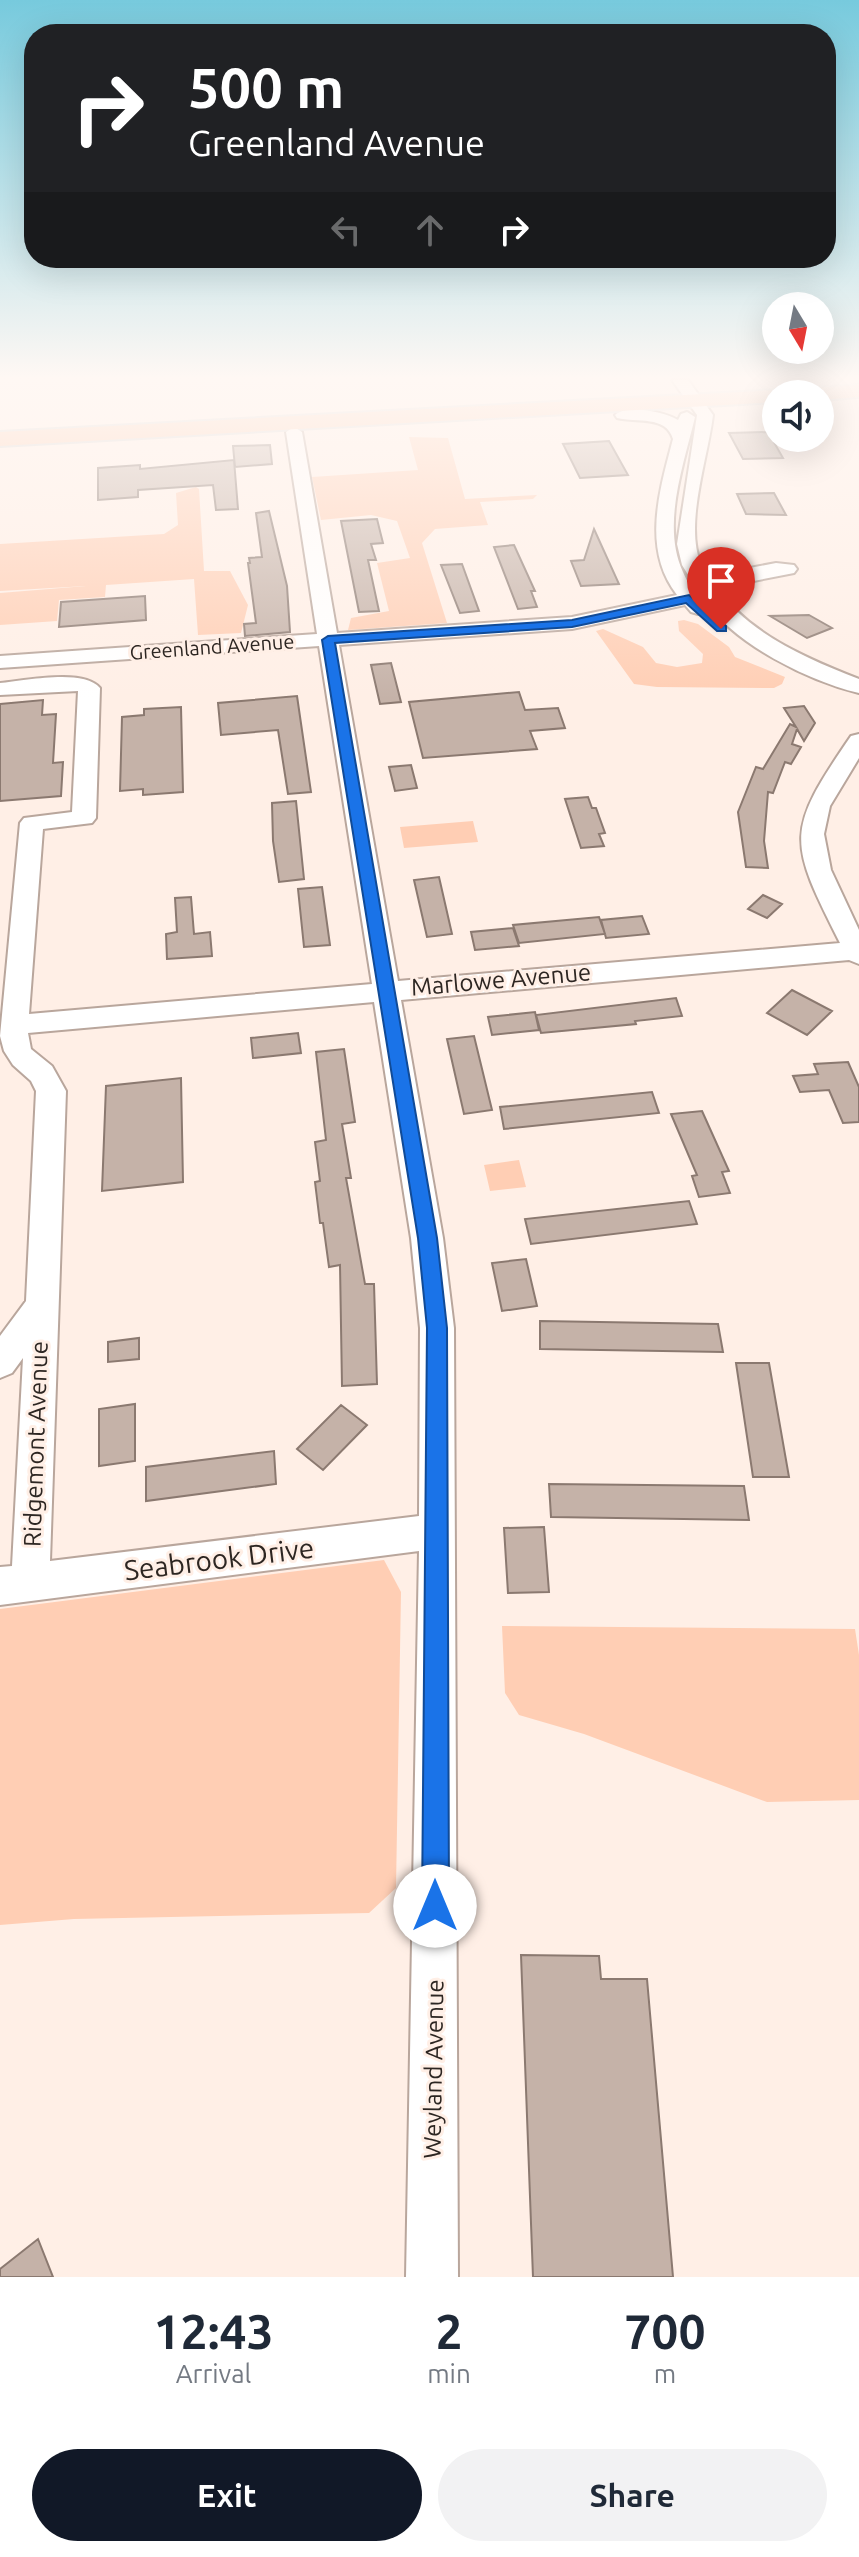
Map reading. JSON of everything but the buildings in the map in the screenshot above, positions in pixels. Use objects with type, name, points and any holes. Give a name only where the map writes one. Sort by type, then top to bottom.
[{"type":"street","name":"Weyland Avenue","points":[[303,486],[427,1238],[437,1328],[432,2277]]},
{"type":"street","points":[[673,486],[663,538],[670,570],[699,596],[765,645],[859,687]]},
{"type":"street","points":[[689,486],[686,548],[699,596],[713,622],[762,656],[859,696]]},
{"type":"street","points":[[693,567],[704,575],[729,579],[787,569]]},
{"type":"street","name":"Greenland Avenue","points":[[0,664],[572,623],[699,596]]},
{"type":"street","name":"Ridgemont Avenue","points":[[0,689],[75,683],[89,688],[84,818],[32,823],[7,1025],[14,1047],[23,1060],[48,1080],[51,1091],[41,1304],[40,1412],[15,1584]]},
{"type":"street","points":[[858,952],[818,870],[812,839],[820,804],[859,741]]},
{"type":"street","name":"Marlowe Avenue","points":[[7,1025],[858,952]]},
{"type":"street","name":"Ridgemont Avenue","points":[[0,1363],[41,1304]]},
{"type":"street","name":"Seabrook Drive","points":[[15,1584],[438,1531]]},
{"type":"shaded area","points":[[314,486],[461,486],[465,499],[537,495],[533,499],[480,502],[488,525],[435,529],[422,543],[447,623],[348,630],[351,618],[389,611],[377,563],[410,558],[397,521],[371,515],[321,520]]},
{"type":"shaded area","points":[[196,487],[199,489],[204,571],[230,571],[248,605],[241,633],[198,635],[194,579],[106,585],[105,597],[59,600],[57,621],[0,625],[0,593],[86,586],[0,591],[0,544],[164,534],[178,525],[176,493]]},
{"type":"shaded area","points":[[678,621],[698,624],[729,647],[735,657],[785,677],[782,684],[774,688],[634,684],[596,631],[603,629],[643,647],[656,663],[677,667],[702,663],[703,654],[679,631]]},
{"type":"shaded area","points":[[473,821],[478,842],[404,848],[400,827]]},
{"type":"shaded area","points":[[519,1160],[526,1187],[490,1191],[484,1165]]},
{"type":"shaded area","points":[[384,1560],[401,1592],[396,1888],[369,1913],[74,1919],[0,1925],[0,1609]]},
{"type":"shaded area","points":[[502,1626],[855,1629],[859,1655],[859,1800],[767,1802],[584,1734],[519,1715],[505,1693]]},
{"type":"route","points":[[435,1906],[437,1328],[427,1238],[328,640],[572,623],[689,599],[721,629]]}]
